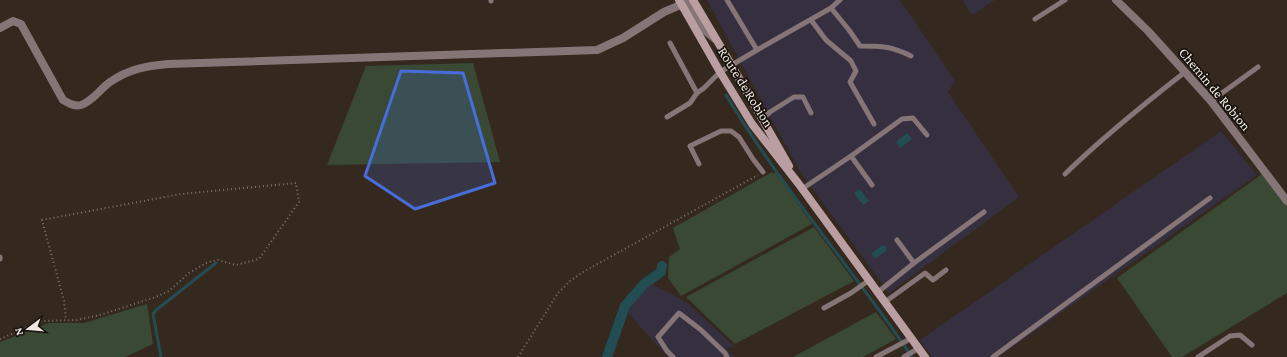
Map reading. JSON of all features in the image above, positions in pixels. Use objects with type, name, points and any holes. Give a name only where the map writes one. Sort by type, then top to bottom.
[{"type":"main road","name":"Route de Robion","points":[[686,1],[717,40],[800,186]]},
{"type":"main road","name":"Route de Robion","points":[[686,1],[720,72],[752,124],[800,186],[925,357]]},
{"type":"street","name":"Chemin de Robion","points":[[1116,0],[1148,31],[1211,101],[1287,201]]},
{"type":"street","points":[[0,28],[13,21],[21,24],[63,100],[72,105],[80,105],[90,99],[110,82],[142,67],[168,64],[597,50],[623,38],[664,12],[686,1]]},
{"type":"lane","points":[[727,0],[757,50]]},
{"type":"lane","points":[[667,117],[690,103],[697,93],[720,72],[831,8],[840,0]]},
{"type":"lane","points":[[1035,19],[1065,0]]},
{"type":"lane","points":[[831,8],[860,46],[880,46],[896,49],[911,56]]},
{"type":"lane","points":[[811,20],[826,40],[851,61],[856,71],[850,82],[874,124]]},
{"type":"lane","points":[[670,43],[697,93]]},
{"type":"lane","points":[[1211,101],[1258,67]]},
{"type":"lane","points":[[1065,174],[1086,153],[1185,72]]},
{"type":"lane","points":[[762,119],[770,112],[794,97],[803,98],[811,113]]},
{"type":"lane","points":[[800,186],[851,156],[902,119],[913,118],[927,135]]},
{"type":"lane","points":[[699,164],[690,146],[720,132],[731,131],[739,137],[763,172]]},
{"type":"lane","points":[[851,156],[872,185]]},
{"type":"lane","points":[[993,357],[1210,198]]},
{"type":"lane","points":[[878,292],[914,263],[984,212]]},
{"type":"lane","points":[[897,240],[914,263]]},
{"type":"lane","points":[[885,302],[925,273],[933,280],[946,270]]},
{"type":"lane","points":[[824,308],[868,281]]},
{"type":"lane","points":[[673,357],[658,337],[679,313],[701,330],[725,353],[727,357]]},
{"type":"lane","points":[[1198,357],[1230,336],[1240,335],[1252,345]]},
{"type":"lane","points":[[876,357],[912,338]]},
{"type":"lane","points":[[905,357],[919,348]]},
{"type":"path","points":[[518,357],[558,293],[570,281],[583,272],[763,172]]},
{"type":"path","points":[[0,339],[42,321],[77,320],[100,315],[156,297],[169,291],[189,273],[208,262],[218,260],[236,265],[259,259],[299,202],[296,183],[181,194],[42,220],[64,301],[66,320]]},
{"type":"highlighted area","points":[[401,71],[463,73],[495,183],[415,209],[365,176]]},
{"type":"shaded area","points":[[707,0],[900,0],[955,81],[948,92],[1019,197],[889,293],[799,170]]},
{"type":"shaded area","points":[[962,0],[995,0],[972,15]]},
{"type":"shaded area","points":[[1221,131],[1257,175],[998,357],[932,357],[920,340]]},
{"type":"shaded area","points":[[650,283],[685,301],[734,346],[726,349],[734,357],[668,357],[627,312]]},
{"type":"green space","points":[[473,63],[500,162],[327,165],[366,66]]},
{"type":"green space","points":[[772,172],[777,174],[812,224],[681,296],[668,278],[669,257],[680,249],[673,228]]},
{"type":"green space","points":[[1262,174],[1287,206],[1287,293],[1182,357],[1172,357],[1117,278]]},
{"type":"green space","points":[[814,227],[854,281],[735,344],[686,297]]},
{"type":"green space","points":[[147,304],[153,344],[125,357],[0,357],[0,342],[49,323],[84,323]]},
{"type":"green space","points":[[876,312],[896,339],[863,357],[793,357]]},
{"type":"water","points":[[907,133],[912,139],[900,148],[896,142]]},
{"type":"water","points":[[860,189],[869,201],[863,205],[854,193]]},
{"type":"water","points":[[883,245],[886,246],[887,250],[875,259],[871,253]]},
{"type":"waterway","points":[[726,95],[747,129],[793,195],[912,357]]},
{"type":"waterway","points":[[161,357],[153,314],[156,310],[216,263]]},
{"type":"waterway","points":[[607,357],[625,306],[644,284],[661,272],[662,266]]}]
